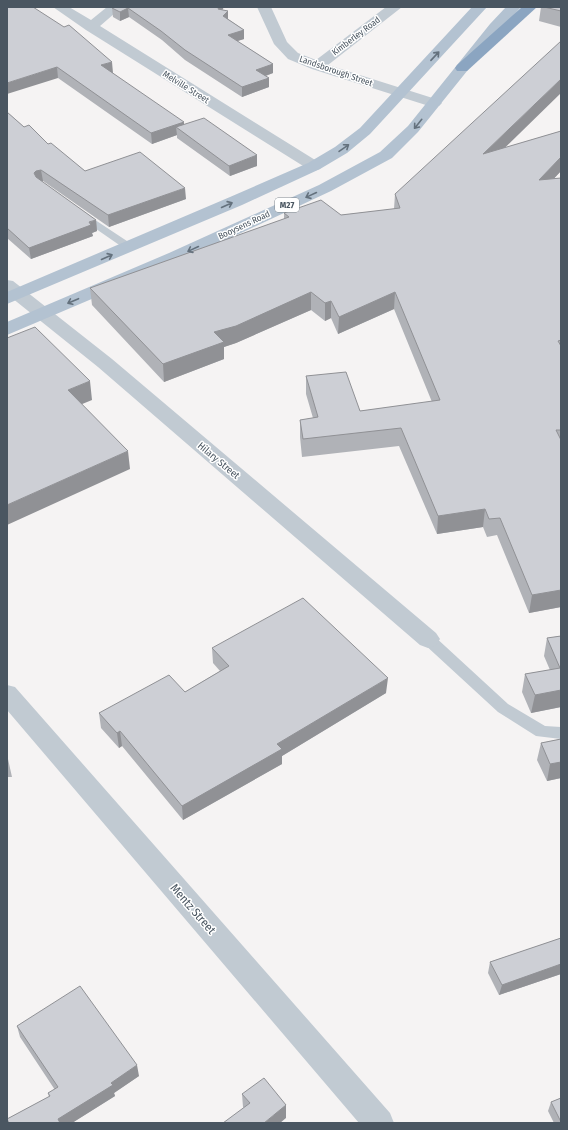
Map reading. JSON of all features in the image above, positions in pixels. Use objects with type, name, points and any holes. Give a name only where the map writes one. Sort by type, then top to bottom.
[{"type":"highway","points":[[462,68],[530,7]]},
{"type":"main road","name":"M27","points":[[11,292],[129,247],[314,166],[341,150],[356,140],[480,7]]},
{"type":"main road","name":"Booysens Road","points":[[7,329],[175,257],[359,171],[386,155],[413,129],[514,7]]},
{"type":"street","name":"Melville Street","points":[[60,7],[281,147],[314,166]]},
{"type":"street","points":[[91,26],[115,7]]},
{"type":"street","name":"Landsborough Street","points":[[264,7],[272,26],[287,51],[297,58],[317,66],[434,103]]},
{"type":"street","name":"Kimberley Road","points":[[317,66],[395,7]]},
{"type":"street","name":"Hilary Street","points":[[11,292],[43,314],[105,363],[428,639]]},
{"type":"street","name":"Mentz Street","points":[[7,694],[378,1123]]},
{"type":"lane","points":[[73,207],[129,247]]},
{"type":"lane","points":[[428,639],[503,708],[542,732],[561,733]]},
{"type":"building","points":[[7,7],[33,7],[64,27],[69,25],[112,62],[101,65],[184,122],[151,133],[57,67],[7,83]]},
{"type":"building","points":[[219,7],[218,9],[228,11],[223,16],[244,30],[228,35],[273,64],[256,70],[269,78],[242,87],[185,50],[128,8],[120,12],[112,8]]},
{"type":"building","points":[[544,7],[561,7],[561,11]]},
{"type":"building","points":[[561,41],[561,79],[483,154],[561,131],[561,157],[539,180],[561,178],[561,340],[558,341],[561,346],[561,430],[556,430],[561,440],[561,590],[532,595],[500,518],[489,519],[485,509],[438,516],[401,428],[303,439],[300,420],[318,417],[306,376],[346,372],[360,411],[440,400],[395,292],[339,317],[331,301],[325,303],[311,292],[236,326],[214,332],[224,342],[163,364],[90,288],[289,217],[284,213],[321,200],[341,215],[400,208],[395,194]]},
{"type":"building","points":[[7,112],[24,127],[29,125],[48,144],[51,143],[85,171],[140,152],[185,188],[108,215],[41,170],[36,171],[34,173],[36,177],[96,220],[89,222],[91,225],[29,248],[7,228]]},
{"type":"building","points":[[204,118],[257,155],[229,166],[176,127]]},
{"type":"building","points":[[35,327],[90,381],[68,390],[128,451],[7,505],[7,338]]},
{"type":"building","points":[[303,598],[388,678],[277,744],[282,749],[182,806],[120,731],[117,733],[99,713],[169,675],[185,692],[229,666],[212,648]]},
{"type":"building","points":[[561,636],[561,690],[535,695],[525,674],[560,668],[547,638]]},
{"type":"building","points":[[561,739],[561,762],[550,764],[541,743]]},
{"type":"building","points":[[561,938],[561,964],[502,985],[490,962]]},
{"type":"building","points":[[80,986],[137,1065],[111,1083],[113,1085],[58,1119],[60,1123],[9,1123],[7,1119],[50,1096],[48,1093],[58,1087],[17,1026]]},
{"type":"building","points":[[264,1078],[286,1105],[264,1123],[223,1123],[250,1103],[242,1094]]},
{"type":"building","points":[[561,1098],[561,1122],[551,1102]]}]
